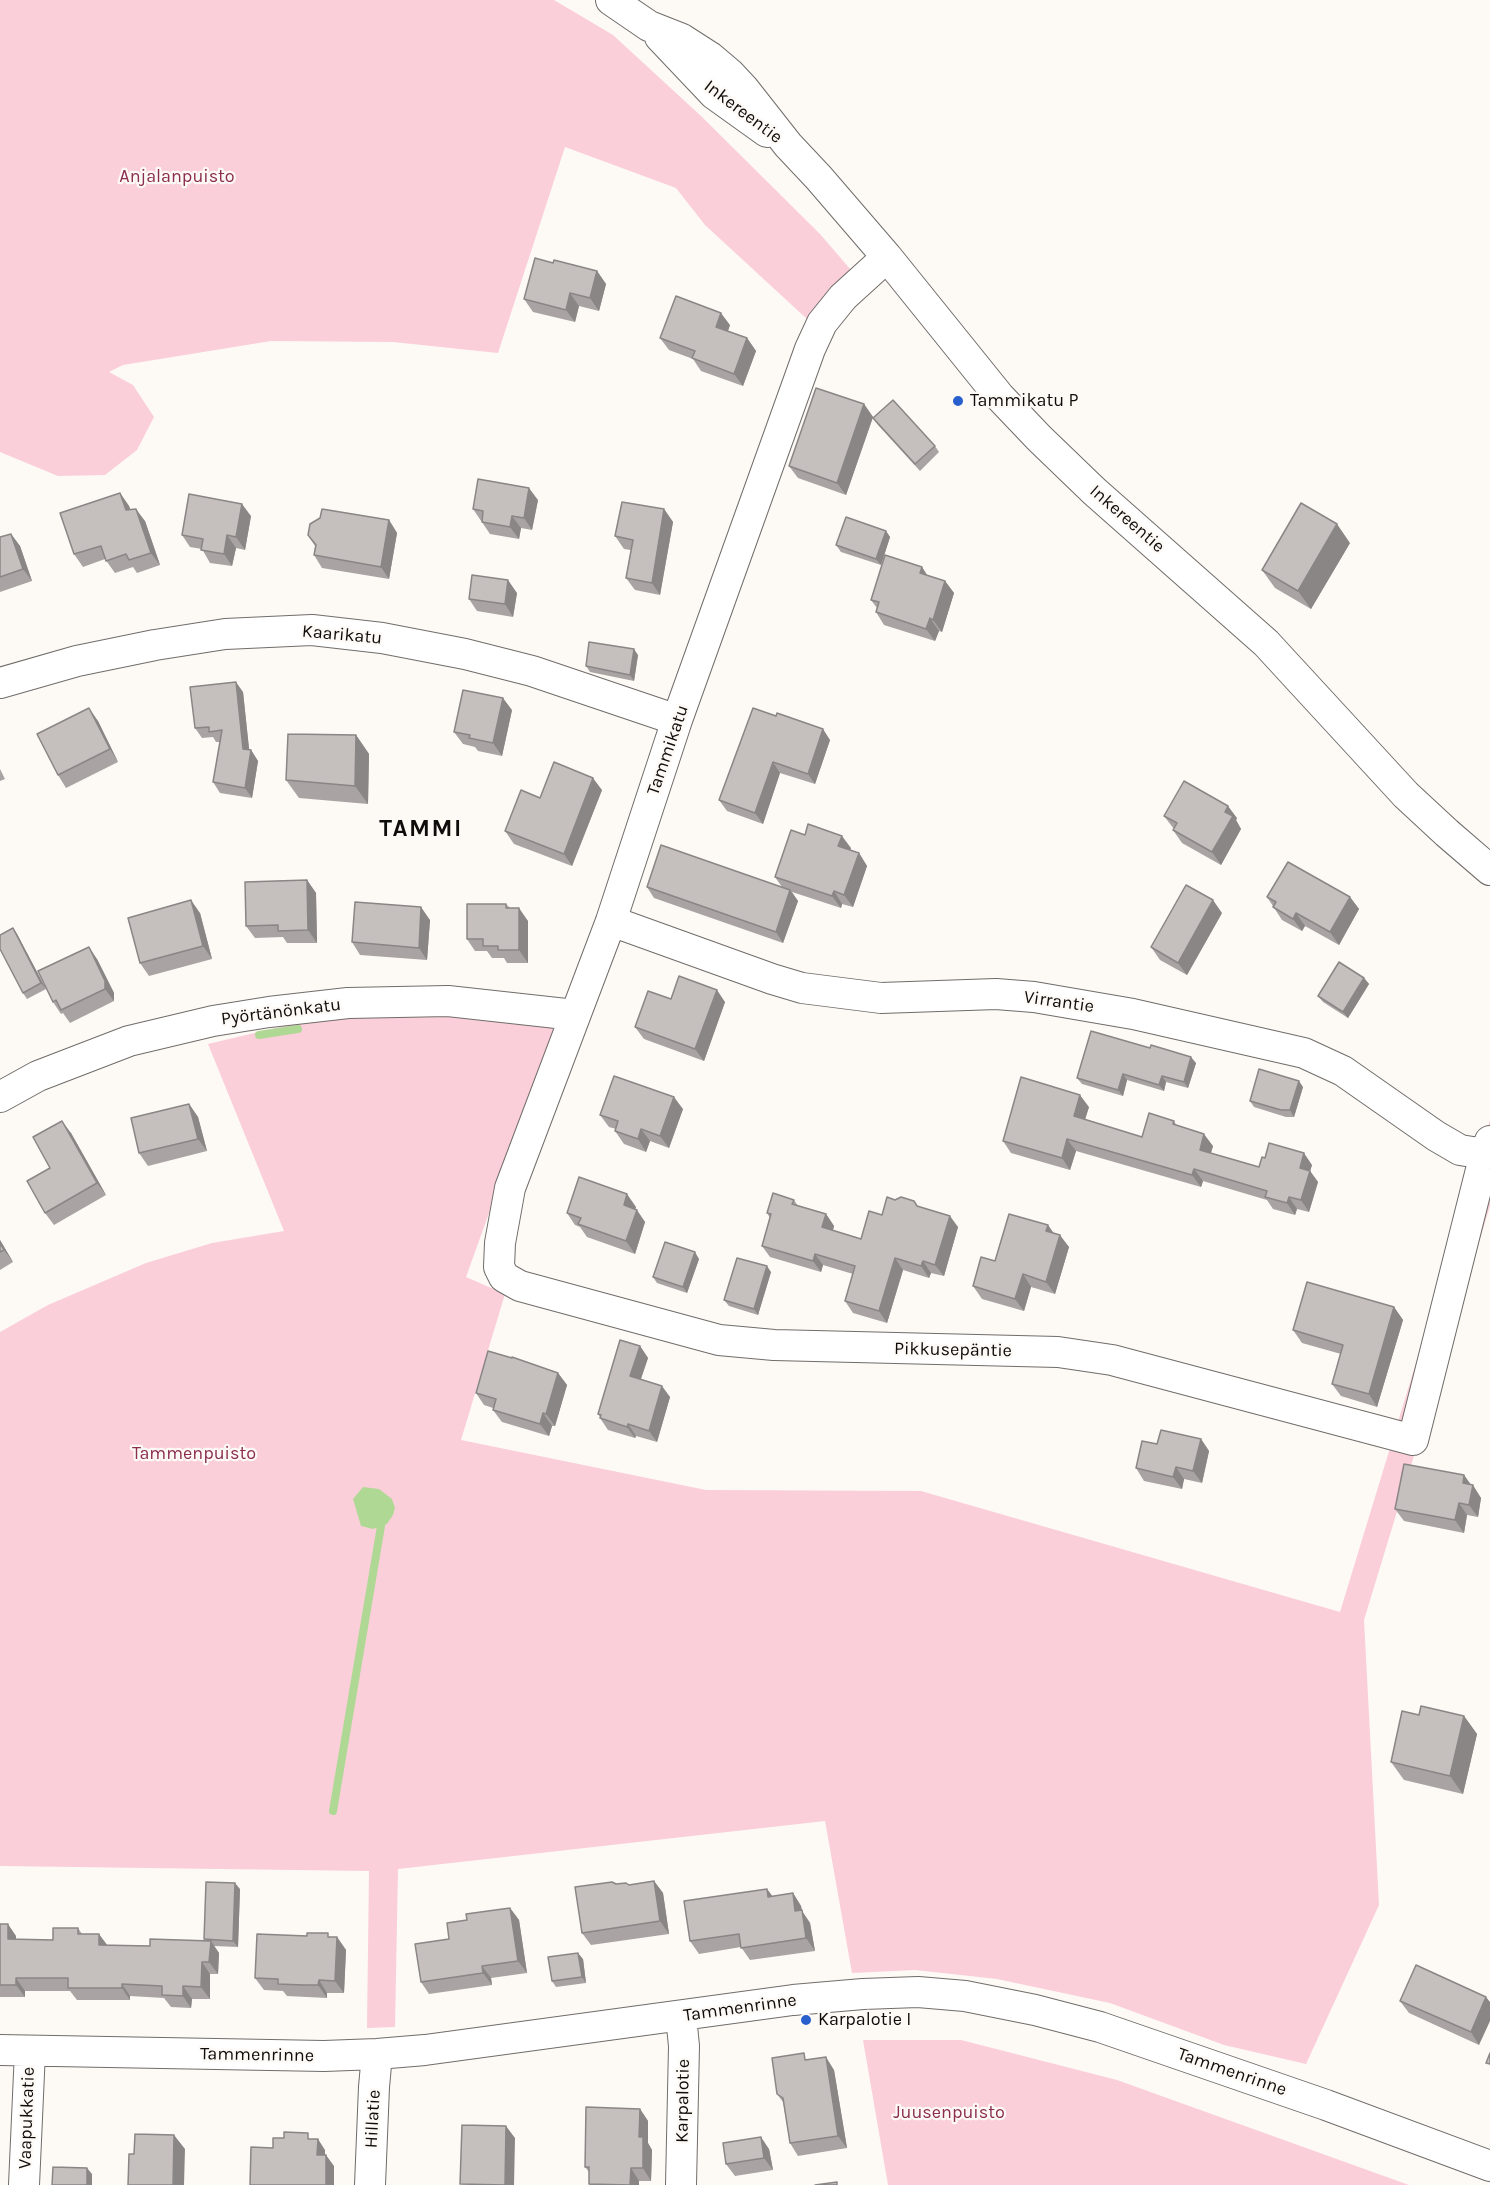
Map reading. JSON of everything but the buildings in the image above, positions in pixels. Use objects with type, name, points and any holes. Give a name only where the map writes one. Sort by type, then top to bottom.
[{"type":"street","name":"Inkereentie","points":[[611,0],[650,26],[714,94],[788,145],[887,257],[999,396],[1039,438],[1094,491],[1266,643],[1406,795],[1490,870]]},
{"type":"street","name":"Tammikatu","points":[[499,1267],[500,1243],[510,1188],[611,921],[677,720],[810,349],[822,323],[843,297],[887,257]]},
{"type":"street","name":"Kaarikatu","points":[[0,683],[77,661],[155,645],[225,634],[312,630],[382,638],[465,654],[532,671],[677,720]]},
{"type":"street","name":"Virrantie","points":[[611,921],[802,988],[881,998],[996,994],[1034,997],[1133,1014],[1304,1053],[1343,1071],[1436,1137],[1460,1150],[1487,1147]]},
{"type":"street","name":"Pyörtänönkatu","points":[[0,1097],[38,1076],[129,1041],[213,1021],[269,1012],[348,1004],[448,1001],[576,1015]]},
{"type":"street","name":"Pikkusepäntie","points":[[499,1267],[504,1277],[520,1286],[718,1340],[774,1345],[1058,1352],[1112,1360],[1413,1440],[1487,1147]]},
{"type":"street","name":"Tammenrinne","points":[[0,2050],[324,2056],[377,2054],[425,2050],[793,2000],[918,1992],[965,1996],[1035,2010],[1100,2027],[1326,2104],[1490,2166]]},
{"type":"street","name":"Karpalotie","points":[[681,2016],[684,2046],[681,2185]]},
{"type":"street","name":"Vaapukkatie","points":[[24,2185],[30,2051]]},
{"type":"street","name":"Hillatie","points":[[370,2185],[377,2054]]},
{"type":"green space","name":"Anjalanpuisto","points":[[0,0],[554,0],[613,35],[701,116],[820,234],[851,270],[807,319],[705,225],[676,188],[565,147],[498,353],[393,342],[271,341],[123,365],[109,372],[133,385],[154,417],[137,450],[105,475],[58,476],[0,452]]},
{"type":"green space","name":"Tammenpuisto","points":[[415,1013],[557,1024],[466,1277],[505,1294],[461,1440],[706,1490],[921,1491],[1340,1612],[1490,1120],[1490,1206],[1364,1620],[1379,1905],[1306,2064],[1224,2045],[1110,2003],[997,1979],[915,1970],[852,1973],[825,1821],[398,1869],[395,2027],[367,2028],[369,1871],[0,1866],[0,1332],[48,1305],[146,1263],[212,1243],[284,1231],[208,1044],[322,1017]]},
{"type":"green space","name":"Juusenpuisto","points":[[863,2040],[961,2040],[1117,2080],[1409,2185],[888,2185]]},
{"type":"shaded area","points":[[363,1487],[379,1489],[392,1499],[395,1508],[387,1524],[373,1529],[361,1526],[353,1499]]},
{"type":"waterway","points":[[259,1035],[298,1029]]},
{"type":"waterway","points":[[333,1811],[381,1526]]},
{"type":"place","name":"Tammikatu P","points":[[958,401]]},
{"type":"place","name":"Karpalotie I","points":[[806,2020]]},
{"type":"district","name":"TAMMI","points":[[421,829]]}]
